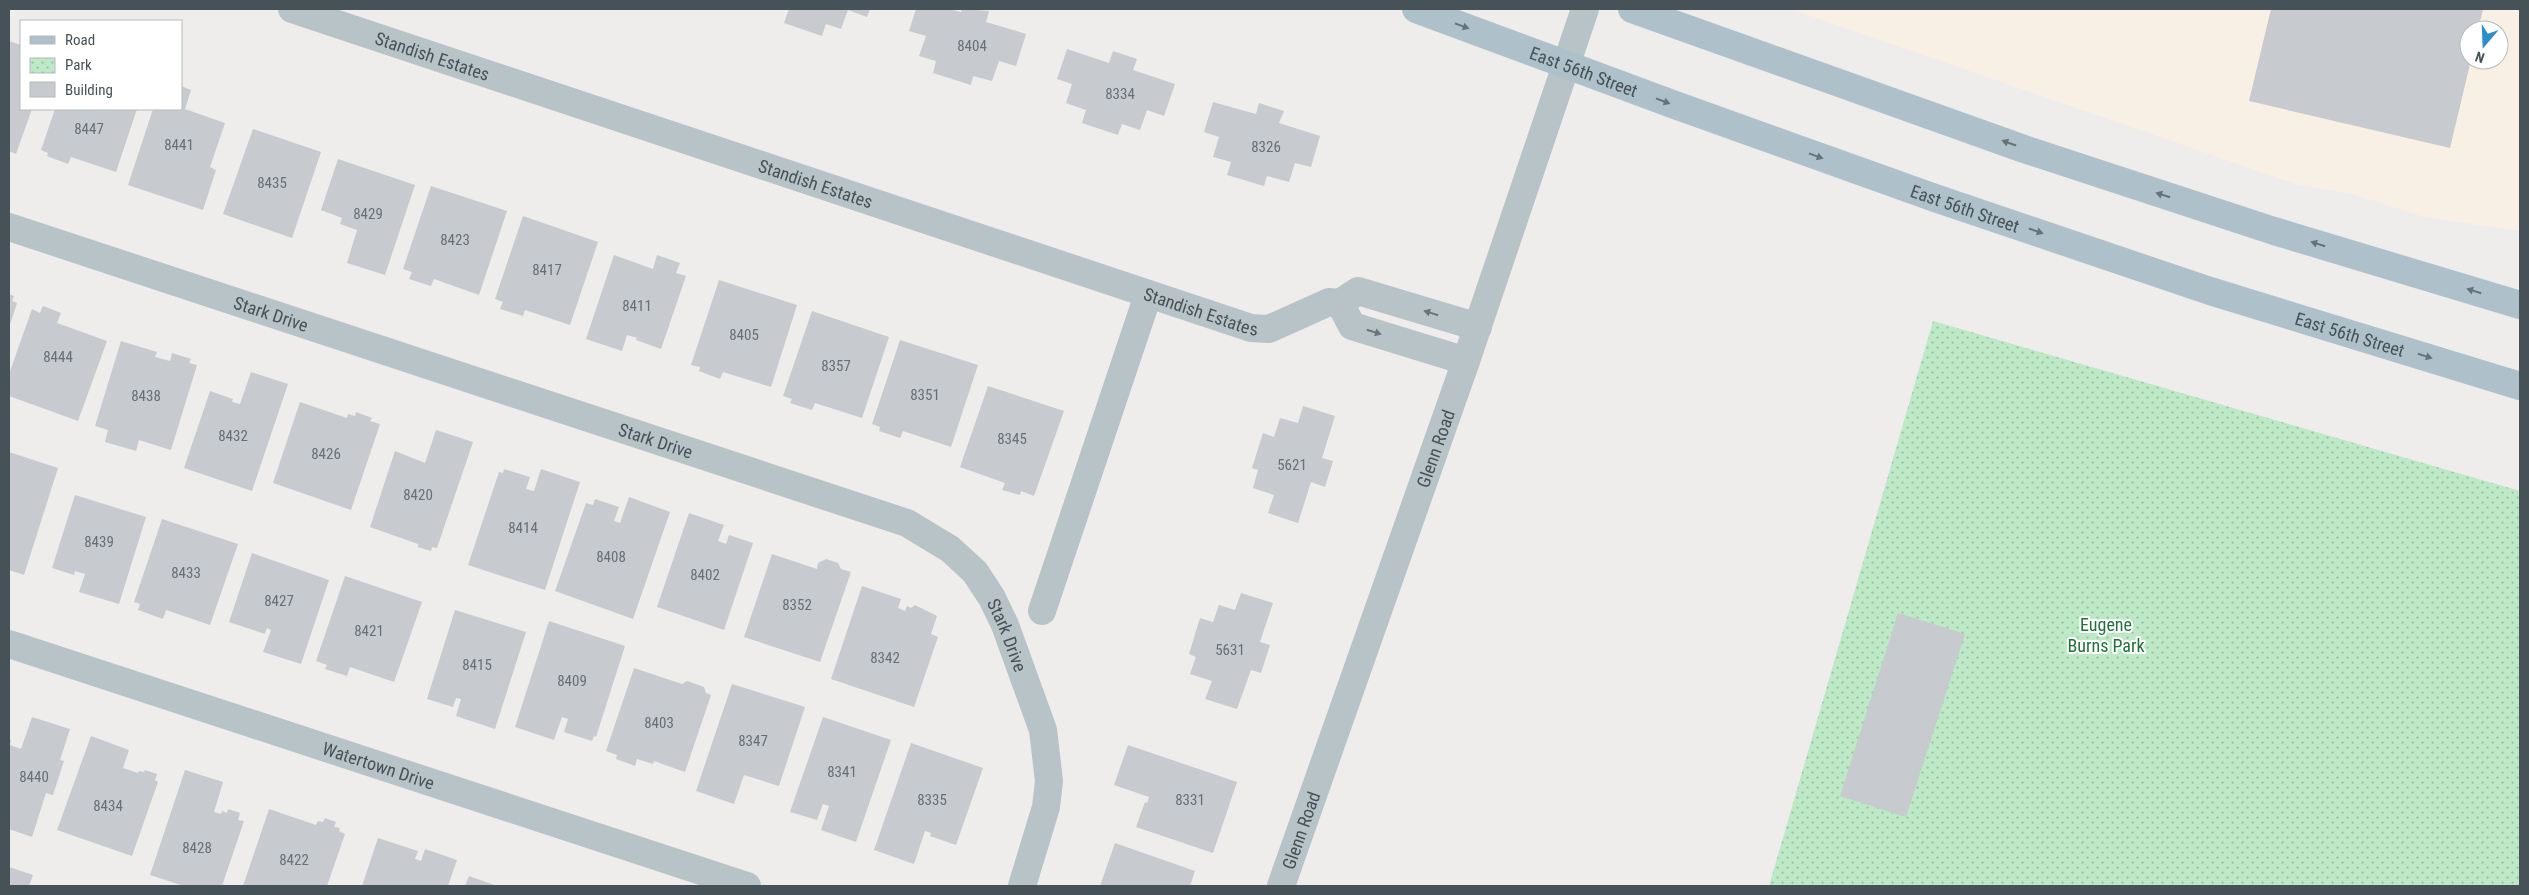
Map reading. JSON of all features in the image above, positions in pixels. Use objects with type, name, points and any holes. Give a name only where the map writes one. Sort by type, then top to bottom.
[{"type":"main road","name":"East 56th Street","points":[[1416,9],[1916,191],[2210,291],[2520,386]]},
{"type":"main road","points":[[1632,9],[1888,102],[2108,176],[2274,231],[2520,305]]},
{"type":"street","name":"Standish Estates","points":[[292,9],[1251,328],[1269,329],[1329,302],[1340,303],[1358,291],[1478,327]]},
{"type":"street","name":"Glenn Road","points":[[1281,886],[1478,327],[1585,9]]},
{"type":"street","name":"Stark Drive","points":[[9,227],[907,523],[926,533],[950,549],[975,572],[992,598],[1043,730],[1049,781],[1046,806],[1022,886]]},
{"type":"street","points":[[1042,611],[1148,295]]},
{"type":"street","points":[[1340,303],[1352,326],[1466,361]]},
{"type":"street","name":"Watertown Drive","points":[[9,644],[747,886]]},
{"type":"shaded area","points":[[1791,9],[2520,9],[2520,231],[2424,217],[2353,194],[2296,184]]},
{"type":"green space","name":"Eugene Burns Park","points":[[1933,321],[2520,491],[2520,886],[1769,886]]},
{"type":"building","points":[[789,9],[870,9],[867,17],[848,10],[841,29],[826,24],[822,36],[784,23]]},
{"type":"building","points":[[916,9],[949,9],[961,12],[962,9],[989,11],[986,22],[1026,34],[1016,66],[999,61],[992,81],[973,76],[971,85],[933,73],[936,61],[919,56],[926,36],[909,31]]},
{"type":"building","points":[[2271,9],[2483,9],[2480,20],[2459,20],[2459,70],[2469,70],[2450,148],[2249,101]]},
{"type":"building","points":[[9,41],[20,45],[20,110],[32,110],[16,154],[9,151]]},
{"type":"building","points":[[1067,49],[1109,63],[1113,51],[1137,59],[1133,70],[1175,84],[1164,116],[1147,110],[1140,130],[1122,124],[1118,135],[1082,123],[1086,110],[1066,103],[1072,84],[1057,79]]},
{"type":"building","points":[[182,86],[191,90],[185,109],[225,123],[210,167],[216,170],[203,210],[128,185],[153,110],[182,110]]},
{"type":"building","points":[[1213,102],[1256,114],[1259,103],[1284,111],[1279,123],[1320,136],[1311,167],[1295,163],[1289,182],[1267,176],[1264,186],[1227,175],[1231,162],[1213,157],[1219,137],[1204,132]]},
{"type":"building","points":[[55,110],[137,110],[116,172],[71,157],[68,164],[47,156],[48,153],[41,150]]},
{"type":"building","points":[[253,129],[321,152],[292,238],[223,214]]},
{"type":"building","points":[[338,159],[415,185],[385,275],[347,263],[357,230],[340,224],[342,218],[321,210]]},
{"type":"building","points":[[431,186],[507,211],[479,295],[434,279],[431,286],[409,279],[412,272],[403,269]]},
{"type":"building","points":[[523,216],[598,242],[570,325],[525,310],[523,316],[500,309],[503,302],[495,299]]},
{"type":"building","points":[[614,255],[653,269],[657,255],[680,263],[676,273],[686,276],[661,349],[627,335],[622,351],[586,339]]},
{"type":"building","points":[[719,280],[797,305],[771,387],[723,372],[720,379],[699,371],[700,367],[691,365]]},
{"type":"building","points":[[9,294],[14,296],[12,301],[17,303],[9,328]]},
{"type":"building","points":[[43,306],[61,313],[57,323],[107,341],[78,421],[9,396],[9,374],[32,309],[40,313]]},
{"type":"building","points":[[812,311],[889,337],[862,418],[815,403],[812,410],[790,403],[792,399],[783,396]]},
{"type":"building","points":[[900,340],[978,365],[951,447],[903,431],[900,438],[879,431],[880,427],[872,424]]},
{"type":"building","points":[[121,341],[157,352],[155,357],[170,361],[172,353],[191,359],[189,363],[197,365],[171,450],[139,440],[136,451],[105,442],[108,430],[95,426]]},
{"type":"building","points":[[251,372],[288,384],[252,491],[184,468],[210,391],[233,399],[232,402],[240,404]]},
{"type":"building","points":[[988,386],[1064,411],[1034,496],[1021,491],[1020,495],[1002,490],[1005,483],[960,467]]},
{"type":"building","points":[[300,402],[347,418],[348,414],[355,416],[356,412],[372,418],[370,421],[380,424],[351,510],[273,483]]},
{"type":"building","points":[[1303,406],[1335,416],[1322,458],[1333,461],[1325,487],[1311,482],[1298,523],[1268,513],[1274,495],[1253,488],[1258,470],[1252,468],[1263,433],[1274,437],[1280,418],[1298,423]]},
{"type":"building","points":[[436,430],[473,442],[437,548],[432,547],[431,551],[418,547],[418,544],[370,527],[395,451],[425,463]]},
{"type":"building","points":[[9,452],[58,468],[24,575],[9,570]]},
{"type":"building","points":[[504,469],[530,477],[526,489],[534,491],[541,469],[580,482],[545,590],[468,565],[499,472],[503,473]]},
{"type":"building","points":[[75,495],[146,517],[119,604],[79,592],[85,574],[75,571],[74,575],[52,568]]},
{"type":"building","points":[[629,497],[670,512],[633,619],[555,591],[586,503],[593,505],[595,499],[619,507],[614,521],[620,523]]},
{"type":"building","points":[[689,513],[724,525],[718,541],[726,544],[729,535],[753,543],[724,630],[657,607]]},
{"type":"building","points":[[162,519],[238,544],[210,625],[166,610],[163,619],[138,610],[140,604],[134,602]]},
{"type":"building","points":[[252,553],[329,580],[301,664],[263,652],[271,630],[267,628],[265,634],[229,622]]},
{"type":"building","points":[[772,554],[817,569],[818,563],[826,559],[838,563],[841,569],[851,572],[820,662],[744,637]]},
{"type":"building","points":[[345,576],[422,602],[394,682],[350,667],[347,676],[325,669],[327,665],[316,661]]},
{"type":"building","points":[[862,586],[901,599],[898,608],[905,611],[907,606],[911,608],[915,605],[937,616],[931,634],[938,637],[914,707],[831,679]]},
{"type":"building","points":[[1241,593],[1273,603],[1260,642],[1270,645],[1261,673],[1251,670],[1237,709],[1205,699],[1212,681],[1190,674],[1196,657],[1189,654],[1200,618],[1213,622],[1219,605],[1235,610]]},
{"type":"building","points":[[455,610],[526,632],[495,729],[456,716],[461,699],[456,698],[453,707],[427,699]]},
{"type":"building","points":[[1898,613],[1965,634],[1906,817],[1840,796]]},
{"type":"building","points":[[549,621],[625,646],[596,737],[594,736],[592,741],[564,732],[568,719],[562,717],[554,740],[515,727]]},
{"type":"building","points":[[634,668],[682,684],[687,681],[704,687],[706,693],[711,695],[685,772],[654,761],[653,764],[637,759],[635,766],[616,759],[617,755],[606,751]]},
{"type":"building","points":[[732,684],[805,707],[779,786],[744,775],[734,804],[696,791]]},
{"type":"building","points":[[32,717],[70,729],[60,760],[64,761],[53,795],[46,793],[32,837],[9,829],[9,740],[11,740],[10,745],[21,749]]},
{"type":"building","points":[[823,717],[891,740],[856,842],[821,830],[829,806],[823,804],[817,820],[790,812]]},
{"type":"building","points":[[91,736],[129,750],[123,768],[138,773],[145,770],[157,774],[155,780],[158,782],[132,856],[57,830]]},
{"type":"building","points":[[911,743],[983,768],[956,845],[930,836],[931,833],[925,831],[914,864],[874,850]]},
{"type":"building","points":[[1128,745],[1237,782],[1213,853],[1136,827],[1145,802],[1147,803],[1149,797],[1114,785]]},
{"type":"building","points":[[185,770],[223,782],[214,812],[221,814],[222,811],[227,813],[228,809],[240,813],[238,820],[244,821],[222,886],[184,886],[150,875]]},
{"type":"building","points":[[269,809],[316,825],[318,821],[323,822],[325,818],[336,822],[334,827],[340,828],[339,831],[345,834],[327,886],[243,886]]},
{"type":"building","points":[[378,838],[418,851],[415,859],[421,861],[425,849],[457,860],[448,886],[362,886]]},
{"type":"building","points":[[1115,843],[1195,871],[1190,886],[1100,886]]},
{"type":"building","points":[[9,867],[33,875],[29,886],[9,886]]},
{"type":"building","points":[[469,876],[497,886],[465,886]]}]
